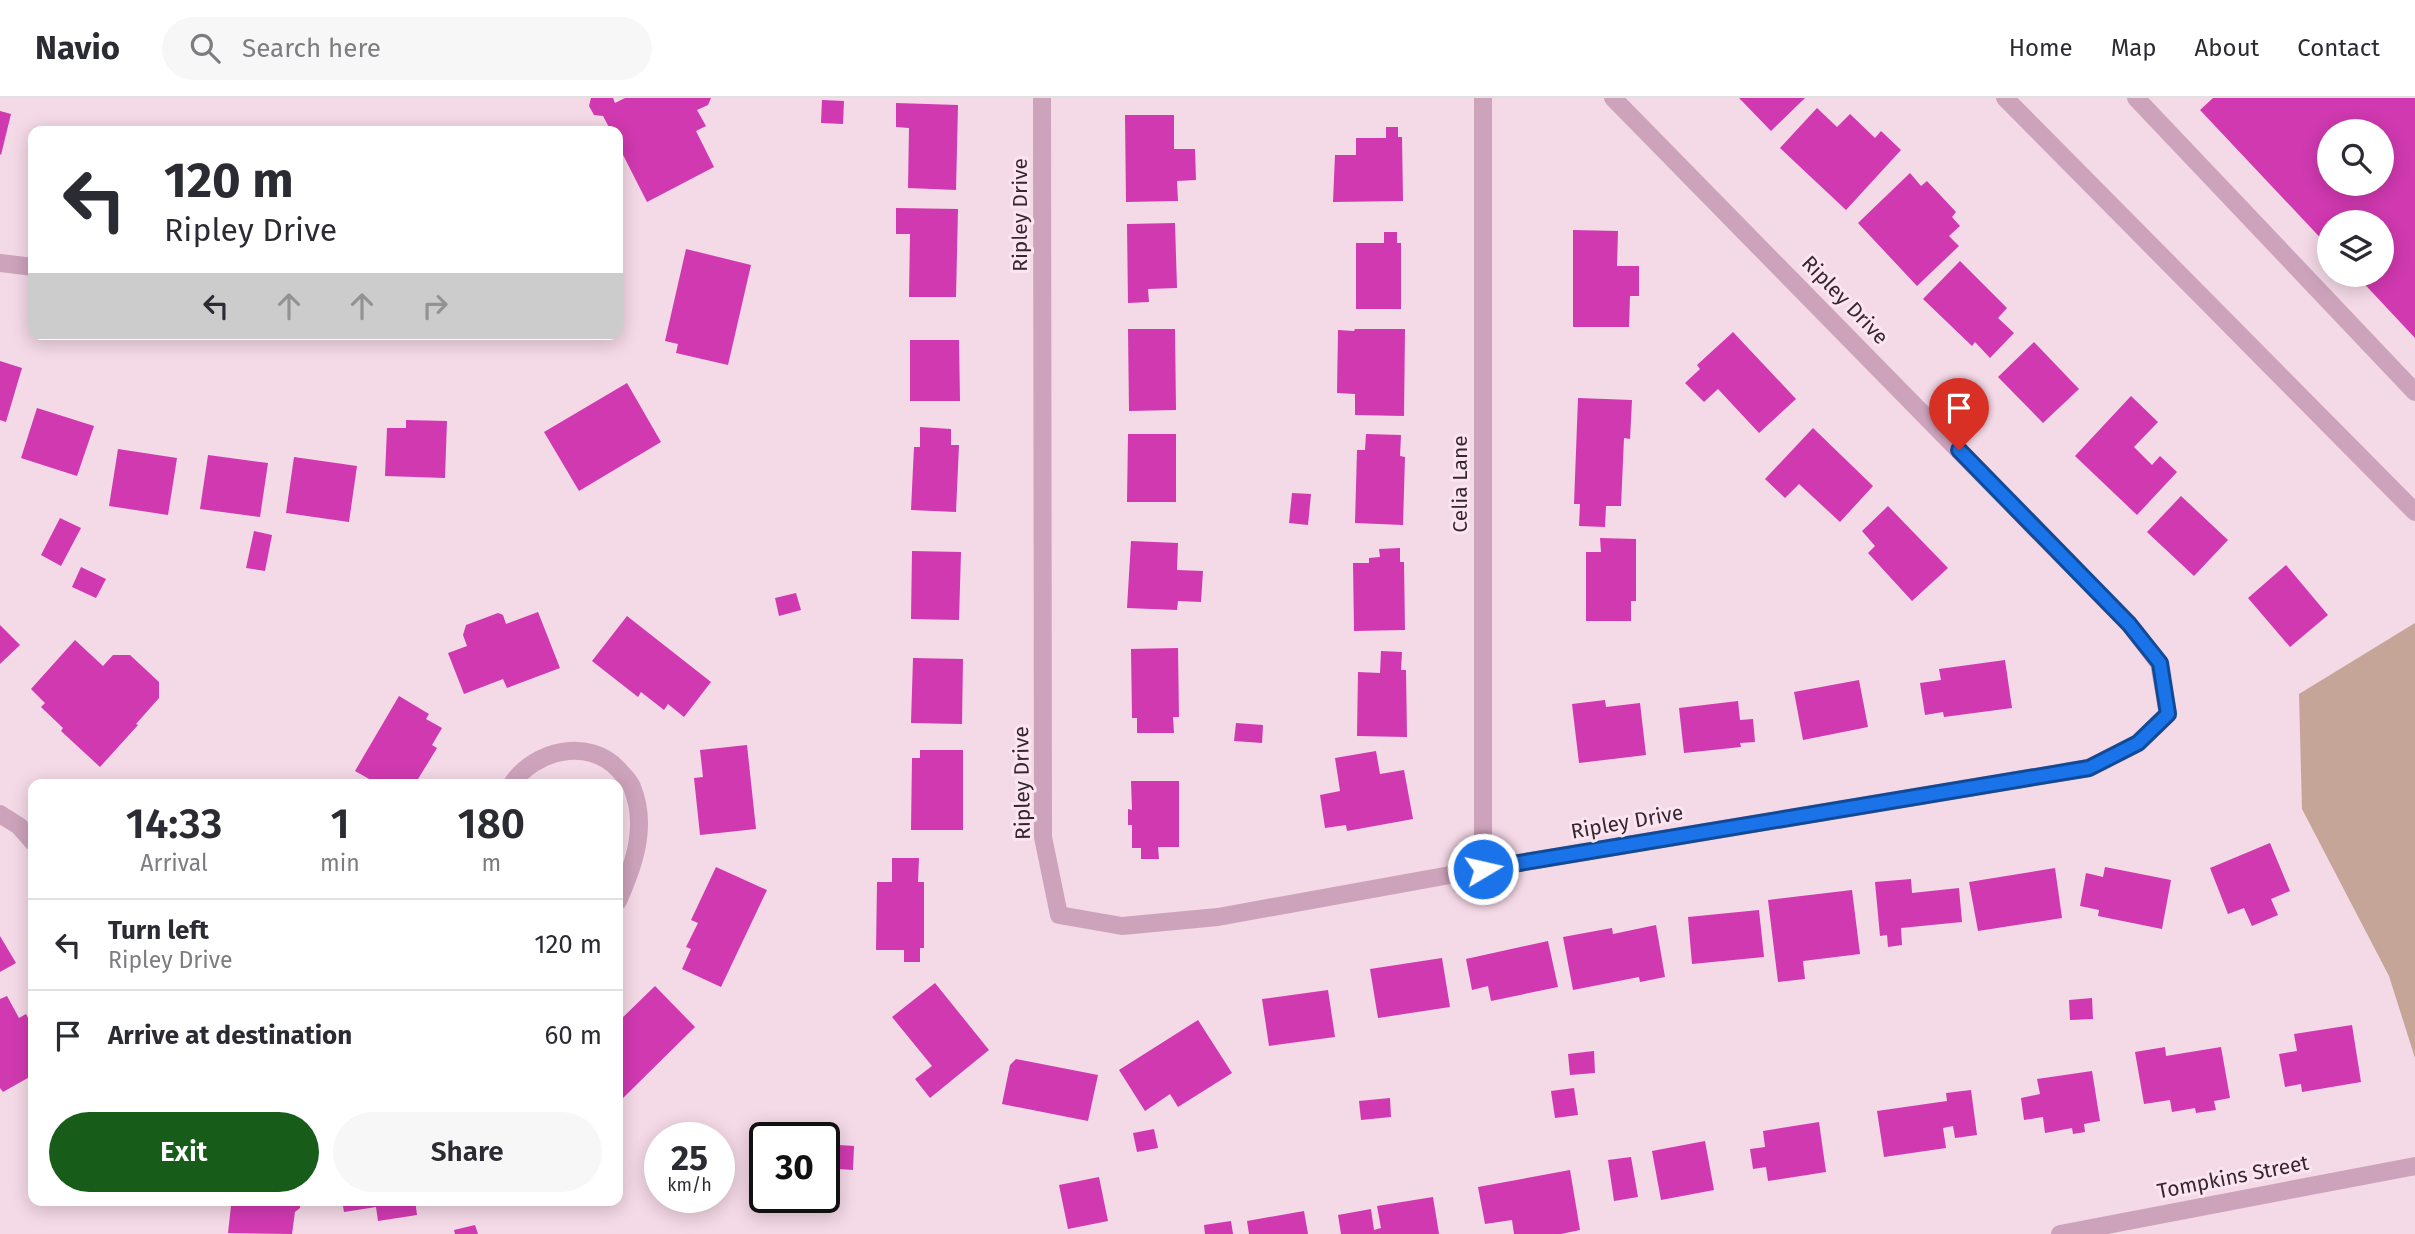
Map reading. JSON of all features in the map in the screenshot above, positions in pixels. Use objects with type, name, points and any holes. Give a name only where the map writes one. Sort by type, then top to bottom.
[{"type":"street","name":"Ripley Drive","points":[[1042,98],[1043,837],[1059,915],[1122,926],[1219,917],[1483,869],[2089,768],[2138,743],[2168,714],[2160,663],[2129,624],[1614,98]]},
{"type":"street","name":"Celia Lane","points":[[1483,98],[1483,869]]},
{"type":"street","points":[[2005,98],[2415,512]]},
{"type":"street","points":[[2136,98],[2415,392]]},
{"type":"street","points":[[0,263],[28,266]]},
{"type":"street","points":[[517,779],[534,761],[567,750],[591,753],[612,763],[632,784],[638,809],[640,834],[632,869],[623,890]]},
{"type":"street","points":[[0,814],[19,826],[28,836]]},
{"type":"street","name":"Tompkins Street","points":[[2060,1234],[2415,1166]]},
{"type":"shaded area","points":[[2415,623],[2415,1058],[2389,976],[2302,809],[2299,694]]},
{"type":"building","points":[[591,98],[613,98],[615,103],[625,98],[711,98],[708,105],[697,110],[706,126],[696,131],[714,167],[647,202],[623,155],[623,126],[608,126],[603,116],[594,115],[589,106]]},
{"type":"building","points":[[1739,98],[1805,98],[1771,131]]},
{"type":"building","points":[[2213,98],[2415,98],[2415,338],[2367,287],[2394,287],[2394,210],[2317,210],[2317,234],[2200,110]]},
{"type":"building","points":[[822,100],[844,101],[843,124],[821,123]]},
{"type":"building","points":[[896,103],[958,105],[956,190],[908,188],[909,128],[896,127]]},
{"type":"building","points":[[1817,108],[1837,127],[1850,114],[1875,138],[1881,131],[1901,150],[1846,210],[1780,148]]},
{"type":"building","points":[[0,111],[11,114],[1,155],[0,154]]},
{"type":"building","points":[[1125,115],[1174,115],[1174,149],[1195,149],[1196,180],[1177,181],[1178,201],[1126,202]]},
{"type":"building","points":[[1386,127],[1398,127],[1398,137],[1402,137],[1403,201],[1333,202],[1335,155],[1356,155],[1356,138],[1386,138]]},
{"type":"building","points":[[1910,173],[1921,186],[1927,181],[1956,212],[1952,217],[1960,226],[1949,236],[1959,246],[1917,286],[1858,223]]},
{"type":"building","points":[[896,208],[958,209],[956,297],[909,297],[910,234],[896,234]]},
{"type":"building","points":[[1175,223],[1177,288],[1148,289],[1149,302],[1128,303],[1127,224]]},
{"type":"building","points":[[1573,230],[1618,231],[1617,266],[1639,266],[1639,296],[1630,296],[1629,327],[1573,327]]},
{"type":"building","points":[[1384,232],[1397,232],[1397,243],[1401,243],[1401,309],[1356,309],[1356,243],[1384,243]]},
{"type":"building","points":[[686,249],[751,265],[728,365],[676,353],[678,344],[665,341]]},
{"type":"building","points":[[1960,261],[2007,308],[1998,318],[2014,333],[1990,358],[1975,342],[1972,346],[1923,299]]},
{"type":"building","points":[[1128,329],[1175,329],[1176,410],[1129,411]]},
{"type":"building","points":[[1405,329],[1404,416],[1355,415],[1355,394],[1337,393],[1338,330]]},
{"type":"building","points":[[1733,332],[1796,399],[1759,433],[1718,389],[1704,402],[1685,383],[1700,369],[1697,365]]},
{"type":"building","points":[[910,340],[959,340],[960,401],[910,401]]},
{"type":"building","points":[[2034,342],[2079,389],[2043,423],[1998,377]]},
{"type":"building","points":[[0,361],[22,368],[6,422],[0,420]]},
{"type":"building","points":[[627,383],[661,442],[579,491],[544,432]]},
{"type":"building","points":[[2131,396],[2158,422],[2134,447],[2152,465],[2160,456],[2177,472],[2137,515],[2075,456]]},
{"type":"building","points":[[1578,398],[1632,400],[1630,439],[1624,438],[1621,506],[1606,506],[1605,527],[1579,526],[1580,504],[1574,504]]},
{"type":"building","points":[[37,408],[94,426],[77,476],[21,458]]},
{"type":"building","points":[[406,420],[447,421],[445,478],[385,476],[387,428],[406,428]]},
{"type":"building","points":[[920,427],[951,429],[951,445],[959,445],[956,512],[911,510],[914,447],[920,447]]},
{"type":"building","points":[[1813,428],[1873,486],[1840,522],[1799,484],[1785,498],[1765,479]]},
{"type":"building","points":[[1128,434],[1176,434],[1176,502],[1127,502]]},
{"type":"building","points":[[1366,434],[1401,435],[1400,456],[1405,457],[1403,525],[1355,523],[1357,450],[1365,450]]},
{"type":"building","points":[[118,449],[177,458],[168,515],[109,506]]},
{"type":"building","points":[[208,455],[268,463],[260,517],[200,509]]},
{"type":"building","points":[[294,457],[357,466],[349,522],[286,513]]},
{"type":"building","points":[[1292,493],[1311,494],[1308,525],[1289,523]]},
{"type":"building","points":[[2181,496],[2228,540],[2194,576],[2147,532]]},
{"type":"building","points":[[1888,506],[1948,568],[1912,601],[1868,553],[1875,546],[1862,531]]},
{"type":"building","points":[[60,518],[81,528],[61,566],[41,555]]},
{"type":"building","points":[[254,531],[272,535],[265,571],[246,568]]},
{"type":"building","points":[[1600,538],[1636,539],[1636,601],[1631,601],[1631,621],[1586,621],[1586,552],[1601,552]]},
{"type":"building","points":[[1131,541],[1178,543],[1177,570],[1203,571],[1201,602],[1178,601],[1177,610],[1127,608]]},
{"type":"building","points":[[1400,548],[1400,562],[1404,562],[1405,630],[1354,631],[1353,563],[1369,563],[1369,558],[1380,557],[1379,549]]},
{"type":"building","points":[[912,551],[961,552],[959,620],[911,619]]},
{"type":"building","points":[[2286,565],[2328,615],[2290,647],[2248,598]]},
{"type":"building","points":[[81,567],[106,579],[96,598],[72,587]]},
{"type":"building","points":[[796,593],[801,610],[779,616],[775,598]]},
{"type":"building","points":[[538,612],[560,668],[507,688],[503,679],[464,694],[448,653],[467,646],[463,635],[466,625],[498,613],[503,615],[506,624]]},
{"type":"building","points":[[627,616],[711,682],[684,717],[668,704],[664,710],[641,692],[638,697],[592,661]]},
{"type":"building","points":[[0,625],[20,645],[0,664]]},
{"type":"building","points":[[75,640],[103,666],[113,655],[130,655],[159,682],[159,698],[100,767],[61,731],[63,728],[41,707],[45,703],[31,689]]},
{"type":"building","points":[[1178,648],[1179,717],[1173,717],[1174,733],[1137,733],[1137,718],[1132,718],[1131,649]]},
{"type":"building","points":[[1381,651],[1402,652],[1401,670],[1406,670],[1407,737],[1357,736],[1358,672],[1380,673]]},
{"type":"building","points":[[913,658],[963,659],[962,724],[911,723]]},
{"type":"building","points":[[2005,660],[2012,708],[1944,717],[1943,712],[1925,715],[1920,683],[1941,680],[1939,669]]},
{"type":"building","points":[[1859,680],[1868,727],[1803,740],[1794,692]]},
{"type":"building","points":[[399,696],[429,714],[426,719],[442,728],[432,745],[437,748],[418,779],[369,779],[355,771]]},
{"type":"building","points":[[1605,700],[1606,707],[1640,703],[1646,755],[1579,763],[1572,704]]},
{"type":"building","points":[[1738,701],[1740,720],[1753,719],[1755,742],[1740,743],[1741,747],[1684,753],[1679,708]]},
{"type":"building","points":[[1236,723],[1263,725],[1262,743],[1234,741]]},
{"type":"building","points":[[747,745],[756,829],[700,835],[694,778],[703,777],[700,750]]},
{"type":"building","points":[[920,750],[963,750],[963,830],[911,830],[912,758],[920,758]]},
{"type":"building","points":[[1376,751],[1380,774],[1404,770],[1413,819],[1347,831],[1346,825],[1325,828],[1320,795],[1340,791],[1335,758]]},
{"type":"building","points":[[1131,781],[1179,781],[1179,847],[1158,847],[1159,859],[1141,859],[1141,848],[1132,848],[1132,825],[1128,825],[1128,809],[1132,810]]},
{"type":"building","points":[[2270,843],[2290,891],[2271,899],[2278,915],[2252,926],[2244,908],[2228,914],[2210,868]]},
{"type":"building","points":[[892,858],[919,858],[918,882],[924,882],[924,948],[920,948],[920,962],[904,962],[904,950],[876,950],[877,882],[892,882]]},
{"type":"building","points":[[716,867],[767,890],[721,987],[682,969],[691,949],[686,947],[698,923],[691,920]]},
{"type":"building","points":[[2105,867],[2171,880],[2162,929],[2098,916],[2099,910],[2080,906],[2086,873],[2103,877]]},
{"type":"building","points":[[2055,868],[2062,918],[1978,931],[1969,882]]},
{"type":"building","points":[[1911,879],[1912,893],[1959,888],[1962,922],[1901,928],[1902,945],[1888,947],[1887,935],[1880,936],[1875,882]]},
{"type":"building","points":[[1852,890],[1860,954],[1803,961],[1805,979],[1778,982],[1768,900]]},
{"type":"building","points":[[1759,910],[1764,957],[1692,964],[1688,917]]},
{"type":"building","points":[[1656,925],[1665,977],[1640,982],[1639,977],[1573,990],[1563,937],[1612,928],[1613,934]]},
{"type":"building","points":[[0,936],[16,963],[0,972]]},
{"type":"building","points":[[1548,941],[1558,987],[1491,1001],[1488,986],[1472,990],[1466,959]]},
{"type":"building","points":[[1442,958],[1450,1007],[1378,1018],[1370,969]]},
{"type":"building","points":[[935,983],[989,1050],[930,1098],[915,1079],[932,1066],[892,1017]]},
{"type":"building","points":[[655,986],[695,1027],[623,1098],[623,1017]]},
{"type":"building","points":[[1328,990],[1335,1037],[1269,1046],[1262,999]]},
{"type":"building","points":[[7,996],[19,1018],[26,1014],[28,1018],[28,1078],[3,1092],[0,1088],[0,999]]},
{"type":"building","points":[[2092,998],[2093,1019],[2070,1020],[2069,1000]]},
{"type":"building","points":[[1198,1020],[1232,1073],[1178,1107],[1170,1094],[1145,1111],[1119,1070]]},
{"type":"building","points":[[2352,1025],[2361,1082],[2302,1092],[2301,1084],[2285,1087],[2279,1054],[2297,1051],[2294,1034]]},
{"type":"building","points":[[2165,1047],[2166,1056],[2221,1047],[2230,1098],[2214,1101],[2216,1110],[2196,1113],[2195,1108],[2172,1112],[2170,1100],[2144,1104],[2135,1052]]},
{"type":"building","points":[[1594,1051],[1595,1073],[1570,1075],[1568,1054]]},
{"type":"building","points":[[1016,1059],[1098,1075],[1088,1121],[1002,1104],[1010,1065]]},
{"type":"building","points":[[2092,1071],[2100,1121],[2084,1124],[2085,1132],[2073,1134],[2072,1128],[2045,1133],[2043,1117],[2024,1120],[2021,1098],[2040,1094],[2037,1079]]},
{"type":"building","points":[[1574,1088],[1578,1115],[1555,1118],[1551,1091]]},
{"type":"building","points":[[1971,1090],[1977,1135],[1955,1138],[1953,1126],[1943,1128],[1946,1148],[1884,1157],[1877,1111],[1947,1101],[1946,1093]]},
{"type":"building","points":[[1390,1098],[1391,1117],[1361,1120],[1359,1101]]},
{"type":"building","points":[[1819,1122],[1826,1172],[1768,1181],[1766,1167],[1753,1169],[1750,1149],[1765,1147],[1763,1131]]},
{"type":"building","points":[[1154,1129],[1158,1148],[1137,1152],[1133,1133]]},
{"type":"building","points":[[1705,1141],[1714,1190],[1661,1200],[1652,1151]]},
{"type":"building","points":[[840,1145],[854,1146],[853,1170],[840,1169]]},
{"type":"building","points":[[1631,1157],[1638,1197],[1614,1201],[1608,1160]]},
{"type":"building","points":[[1570,1170],[1580,1230],[1561,1234],[1514,1234],[1512,1220],[1485,1224],[1478,1187]]},
{"type":"building","points":[[1099,1177],[1108,1221],[1068,1229],[1059,1185]]},
{"type":"building","points":[[1433,1197],[1439,1234],[1341,1234],[1338,1215],[1371,1209],[1374,1230],[1381,1228],[1377,1206]]},
{"type":"building","points":[[231,1206],[300,1206],[295,1212],[292,1234],[228,1233]]},
{"type":"building","points":[[343,1206],[416,1206],[417,1215],[378,1221],[376,1207],[344,1212]]},
{"type":"building","points":[[1304,1211],[1308,1234],[1249,1234],[1247,1221]]},
{"type":"building","points":[[1231,1221],[1233,1234],[1205,1234],[1204,1225]]},
{"type":"building","points":[[475,1225],[478,1234],[455,1234],[454,1230]]},
{"type":"route","points":[[1483,869],[2089,768],[2138,743],[2168,714],[2160,663],[2129,624],[1959,450]]}]
